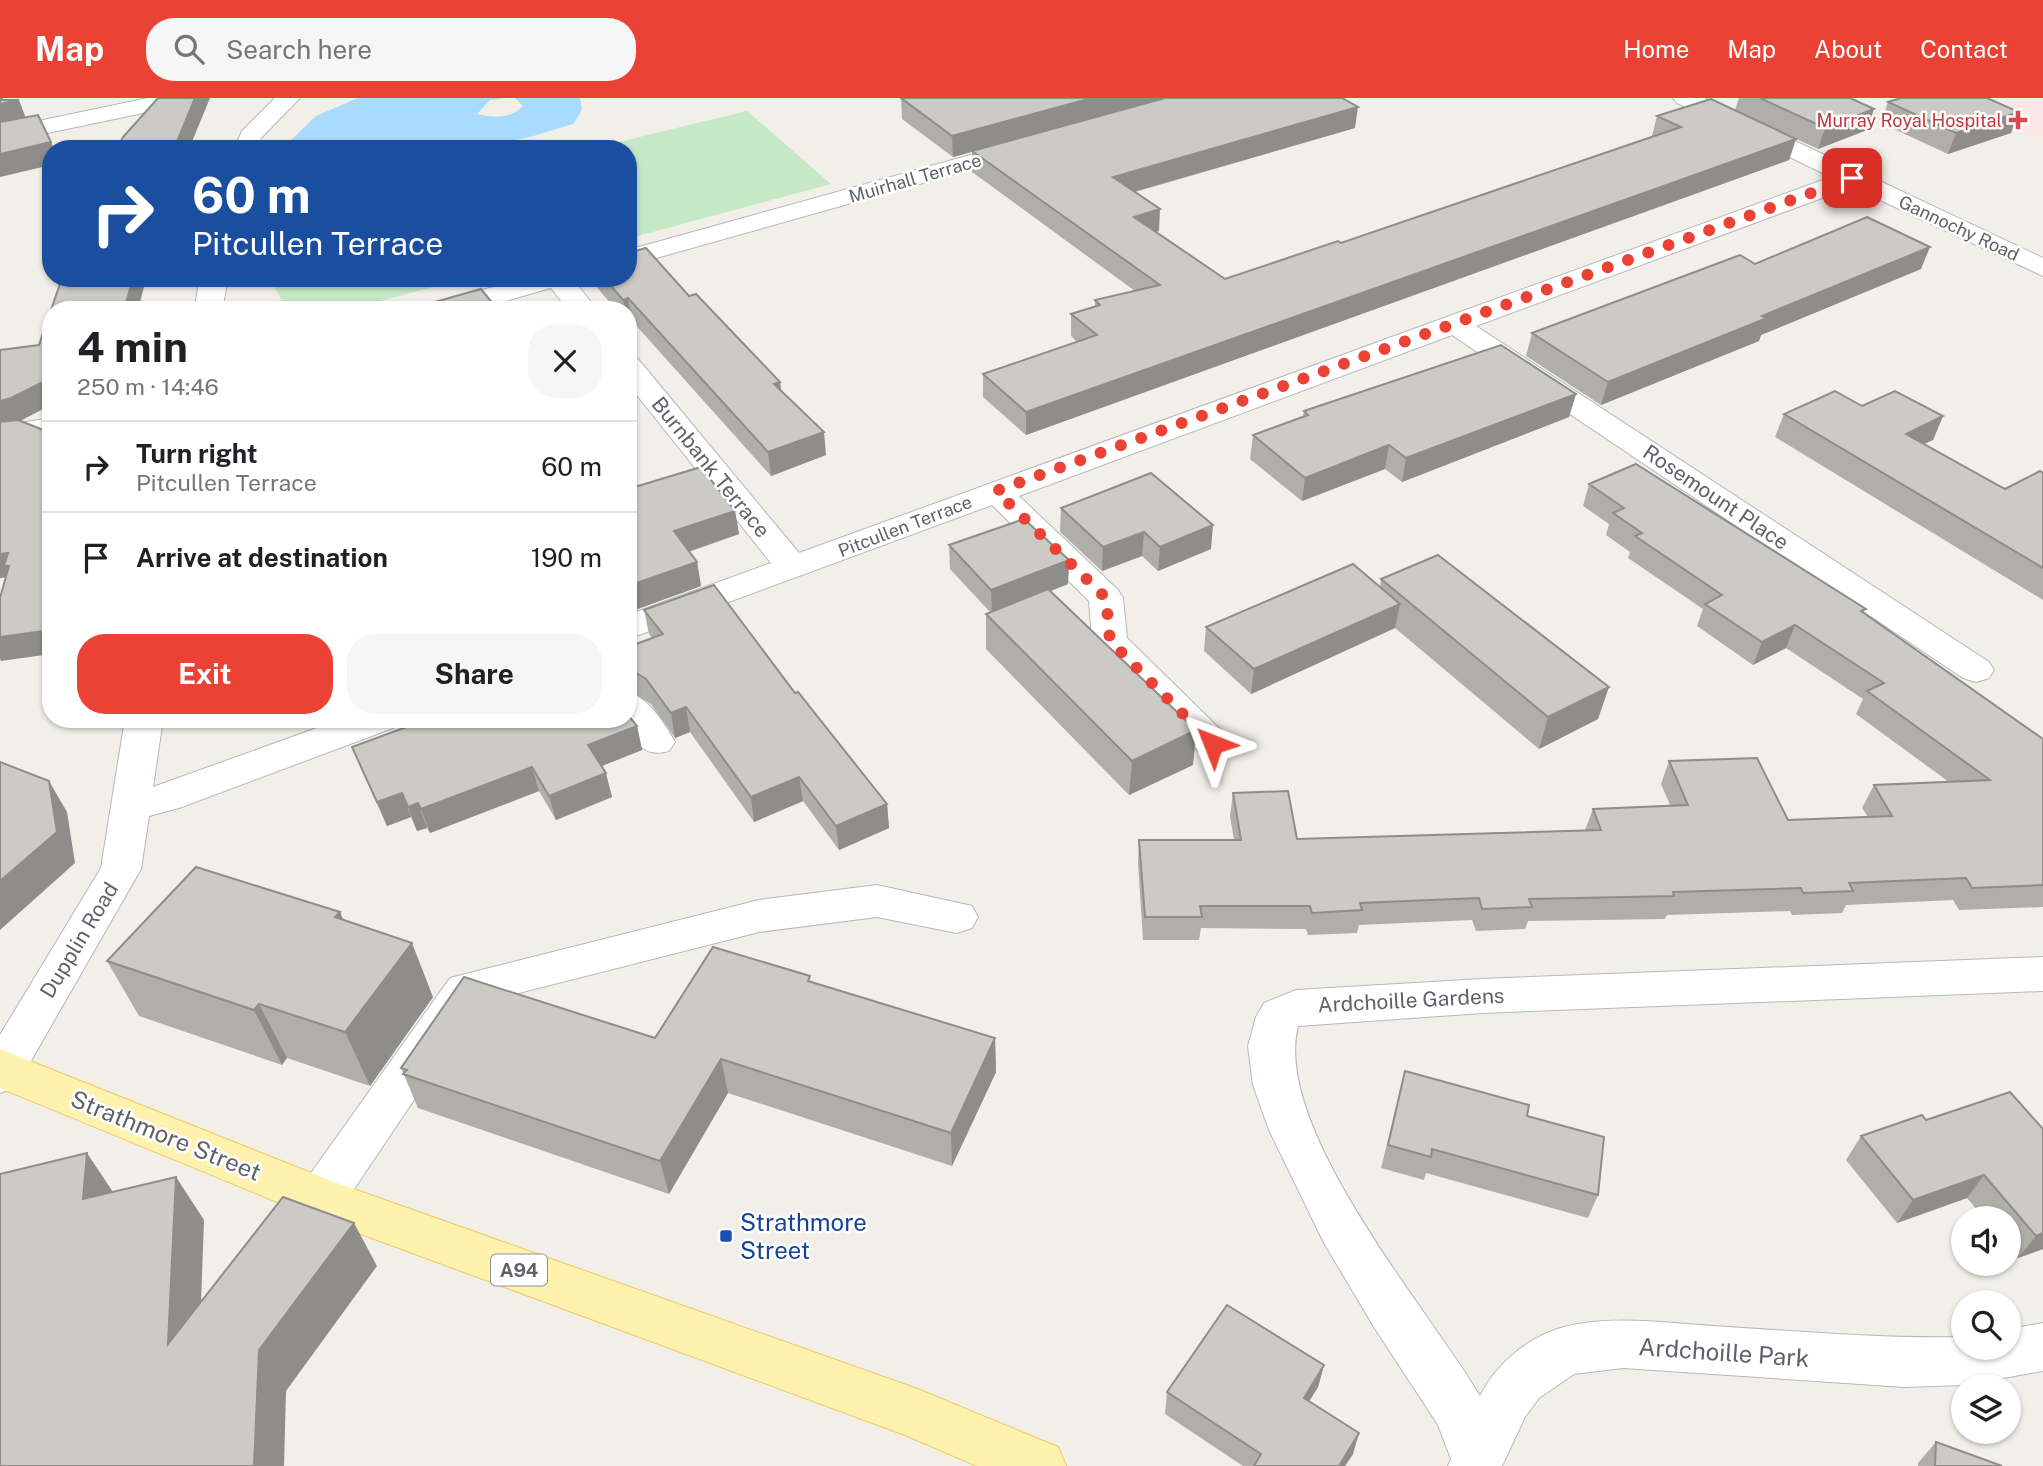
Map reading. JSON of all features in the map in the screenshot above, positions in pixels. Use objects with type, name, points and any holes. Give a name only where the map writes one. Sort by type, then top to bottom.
[{"type":"main road","name":"Strathmore Street","points":[[1,1070],[321,1198],[915,1413],[1039,1466]]},
{"type":"street","points":[[0,136],[181,98]]},
{"type":"street","points":[[249,140],[288,98]]},
{"type":"street","name":"Gannochy Road","points":[[1685,98],[2043,268]]},
{"type":"street","name":"Muirhall Terrace","points":[[637,255],[1045,142]]},
{"type":"street","name":"Pitcullen Terrace","points":[[637,625],[1852,178]]},
{"type":"street","points":[[475,301],[525,287]]},
{"type":"street","points":[[564,287],[576,301]]},
{"type":"street","name":"Rosemount Place","points":[[1454,324],[1976,670]]},
{"type":"street","name":"Burnbank Terrace","points":[[637,376],[793,568]]},
{"type":"street","points":[[0,435],[42,428]]},
{"type":"street","points":[[996,491],[1106,598],[1110,641],[1213,744]]},
{"type":"street","points":[[637,716],[656,742]]},
{"type":"street","name":"Dupplin Road","points":[[1,1070],[121,869],[143,728]]},
{"type":"street","points":[[131,806],[165,798],[356,728]]},
{"type":"street","points":[[321,1198],[465,990],[759,916],[877,901],[957,917]]},
{"type":"street","name":"Ardchoille Gardens","points":[[1476,1462],[1462,1417],[1407,1335],[1329,1208],[1282,1112],[1270,1059],[1271,1030],[1279,1015],[1296,1007],[1482,996],[2043,974]]},
{"type":"street","name":"Ardchoille Park","points":[[1476,1462],[1506,1399],[1521,1380],[1564,1351],[1623,1344],[1904,1363],[1964,1361],[2040,1353]]},
{"type":"shaded area","name":"Murray Royal Hospital","points":[[1942,98],[2043,98],[2043,141]]},
{"type":"green space","points":[[747,111],[831,184],[638,236],[637,140],[627,140]]},
{"type":"green space","points":[[274,287],[433,287],[380,301],[282,301]]},
{"type":"water","points":[[358,98],[506,98],[490,100],[477,114],[496,117],[513,113],[523,106],[515,98],[580,98],[582,110],[573,124],[515,140],[291,140],[316,116]]},
{"type":"building","points":[[158,98],[195,98],[178,140],[122,140]]},
{"type":"building","points":[[901,98],[1092,98],[952,136]]},
{"type":"building","points":[[1165,98],[1342,98],[1358,107],[1113,177],[1160,209],[1134,217],[1225,279],[1338,241],[1341,243],[1681,127],[1657,116],[1711,99],[1796,139],[1026,412],[983,374],[1097,335],[1071,314],[1100,305],[1095,300],[1160,285],[972,151]]},
{"type":"building","points":[[1760,98],[1850,98],[1874,109],[1825,128]]},
{"type":"building","points":[[1901,98],[1987,98],[2019,112],[1956,133],[1888,102]]},
{"type":"building","points":[[0,100],[19,100],[0,104]]},
{"type":"building","points":[[38,115],[50,140],[42,140],[42,144],[0,154],[0,122]]},
{"type":"building","points":[[1867,217],[1930,247],[1762,316],[1767,318],[1608,382],[1532,333],[1740,255],[1755,264]]},
{"type":"building","points":[[646,248],[689,296],[696,294],[780,382],[774,384],[824,432],[768,452],[637,308],[637,301],[628,298],[623,300],[612,287],[637,287],[637,250]]},
{"type":"building","points":[[59,287],[130,287],[127,301],[54,301]]},
{"type":"building","points":[[481,289],[491,301],[438,301]]},
{"type":"building","points":[[42,336],[42,382],[0,401],[0,350],[39,345]]},
{"type":"building","points":[[1501,345],[1576,394],[1406,458],[1389,445],[1305,478],[1253,435],[1308,415],[1304,411]]},
{"type":"building","points":[[1835,391],[1862,406],[1895,391],[1943,416],[1906,434],[2005,489],[2040,471],[2043,473],[2043,568],[1784,414]]},
{"type":"building","points":[[18,420],[42,429],[42,631],[0,637],[0,598],[9,566],[4,566],[8,553],[0,554],[0,422]]},
{"type":"building","points":[[1636,464],[1866,609],[1861,611],[2043,739],[2043,885],[1972,888],[1966,878],[1849,883],[1853,891],[1803,893],[1801,888],[1673,892],[1674,896],[1529,899],[1532,907],[1482,909],[1479,898],[1360,903],[1362,910],[1312,913],[1310,906],[1200,906],[1202,917],[1145,917],[1139,840],[1241,840],[1233,793],[1288,791],[1297,839],[1601,830],[1593,809],[1688,805],[1669,761],[1757,758],[1788,820],[1892,816],[1874,785],[1990,780],[1867,691],[1884,683],[1795,625],[1762,642],[1705,604],[1722,595],[1635,536],[1642,533],[1613,513],[1624,508],[1589,484]]},
{"type":"building","points":[[701,467],[735,511],[674,531],[697,562],[637,583],[637,486]]},
{"type":"building","points":[[1151,473],[1213,525],[1160,547],[1144,532],[1103,547],[1061,508]]},
{"type":"building","points":[[1024,519],[1069,560],[991,590],[949,545]]},
{"type":"building","points":[[1438,555],[1609,687],[1548,717],[1381,579]]},
{"type":"building","points":[[1353,564],[1400,604],[1254,669],[1206,627]]},
{"type":"building","points":[[714,585],[795,693],[798,692],[887,804],[836,826],[799,777],[751,797],[686,707],[671,713],[646,679],[637,674],[637,644],[663,634],[644,610]]},
{"type":"building","points":[[1048,589],[1196,730],[1132,761],[986,614]]},
{"type":"building","points":[[404,728],[632,728],[588,745],[606,773],[549,796],[532,767],[421,809],[418,803],[408,807],[402,793],[377,802],[352,747]]},
{"type":"building","points":[[0,762],[49,781],[57,832],[0,881]]},
{"type":"building","points":[[196,867],[340,912],[335,917],[412,943],[345,1032],[259,1004],[254,1010],[107,961]]},
{"type":"building","points":[[713,947],[810,976],[808,981],[995,1038],[951,1133],[721,1059],[660,1161],[403,1074],[407,1070],[401,1068],[464,977],[655,1038]]},
{"type":"building","points":[[1405,1071],[1529,1105],[1527,1116],[1604,1137],[1598,1195],[1432,1149],[1431,1157],[1388,1145]]},
{"type":"building","points":[[2010,1092],[2043,1129],[2043,1233],[2036,1236],[2021,1218],[2021,1206],[2010,1206],[1984,1175],[1913,1200],[1861,1136],[1922,1115],[1926,1120]]},
{"type":"building","points":[[87,1153],[83,1199],[176,1177],[168,1344],[283,1197],[354,1223],[259,1350],[254,1466],[0,1466],[0,1174]]},
{"type":"building","points":[[1227,1305],[1324,1365],[1304,1398],[1359,1433],[1339,1466],[1254,1466],[1261,1454],[1167,1392]]},
{"type":"building","points":[[1936,1442],[2002,1466],[1935,1466]]},
{"type":"place","name":"Murray Royal Hospital","points":[[2018,120]]},
{"type":"place","name":"Strathmore Street","points":[[726,1236]]},
{"type":"route","points":[[1213,744],[1110,641],[1106,598],[996,491],[1852,178]]}]
